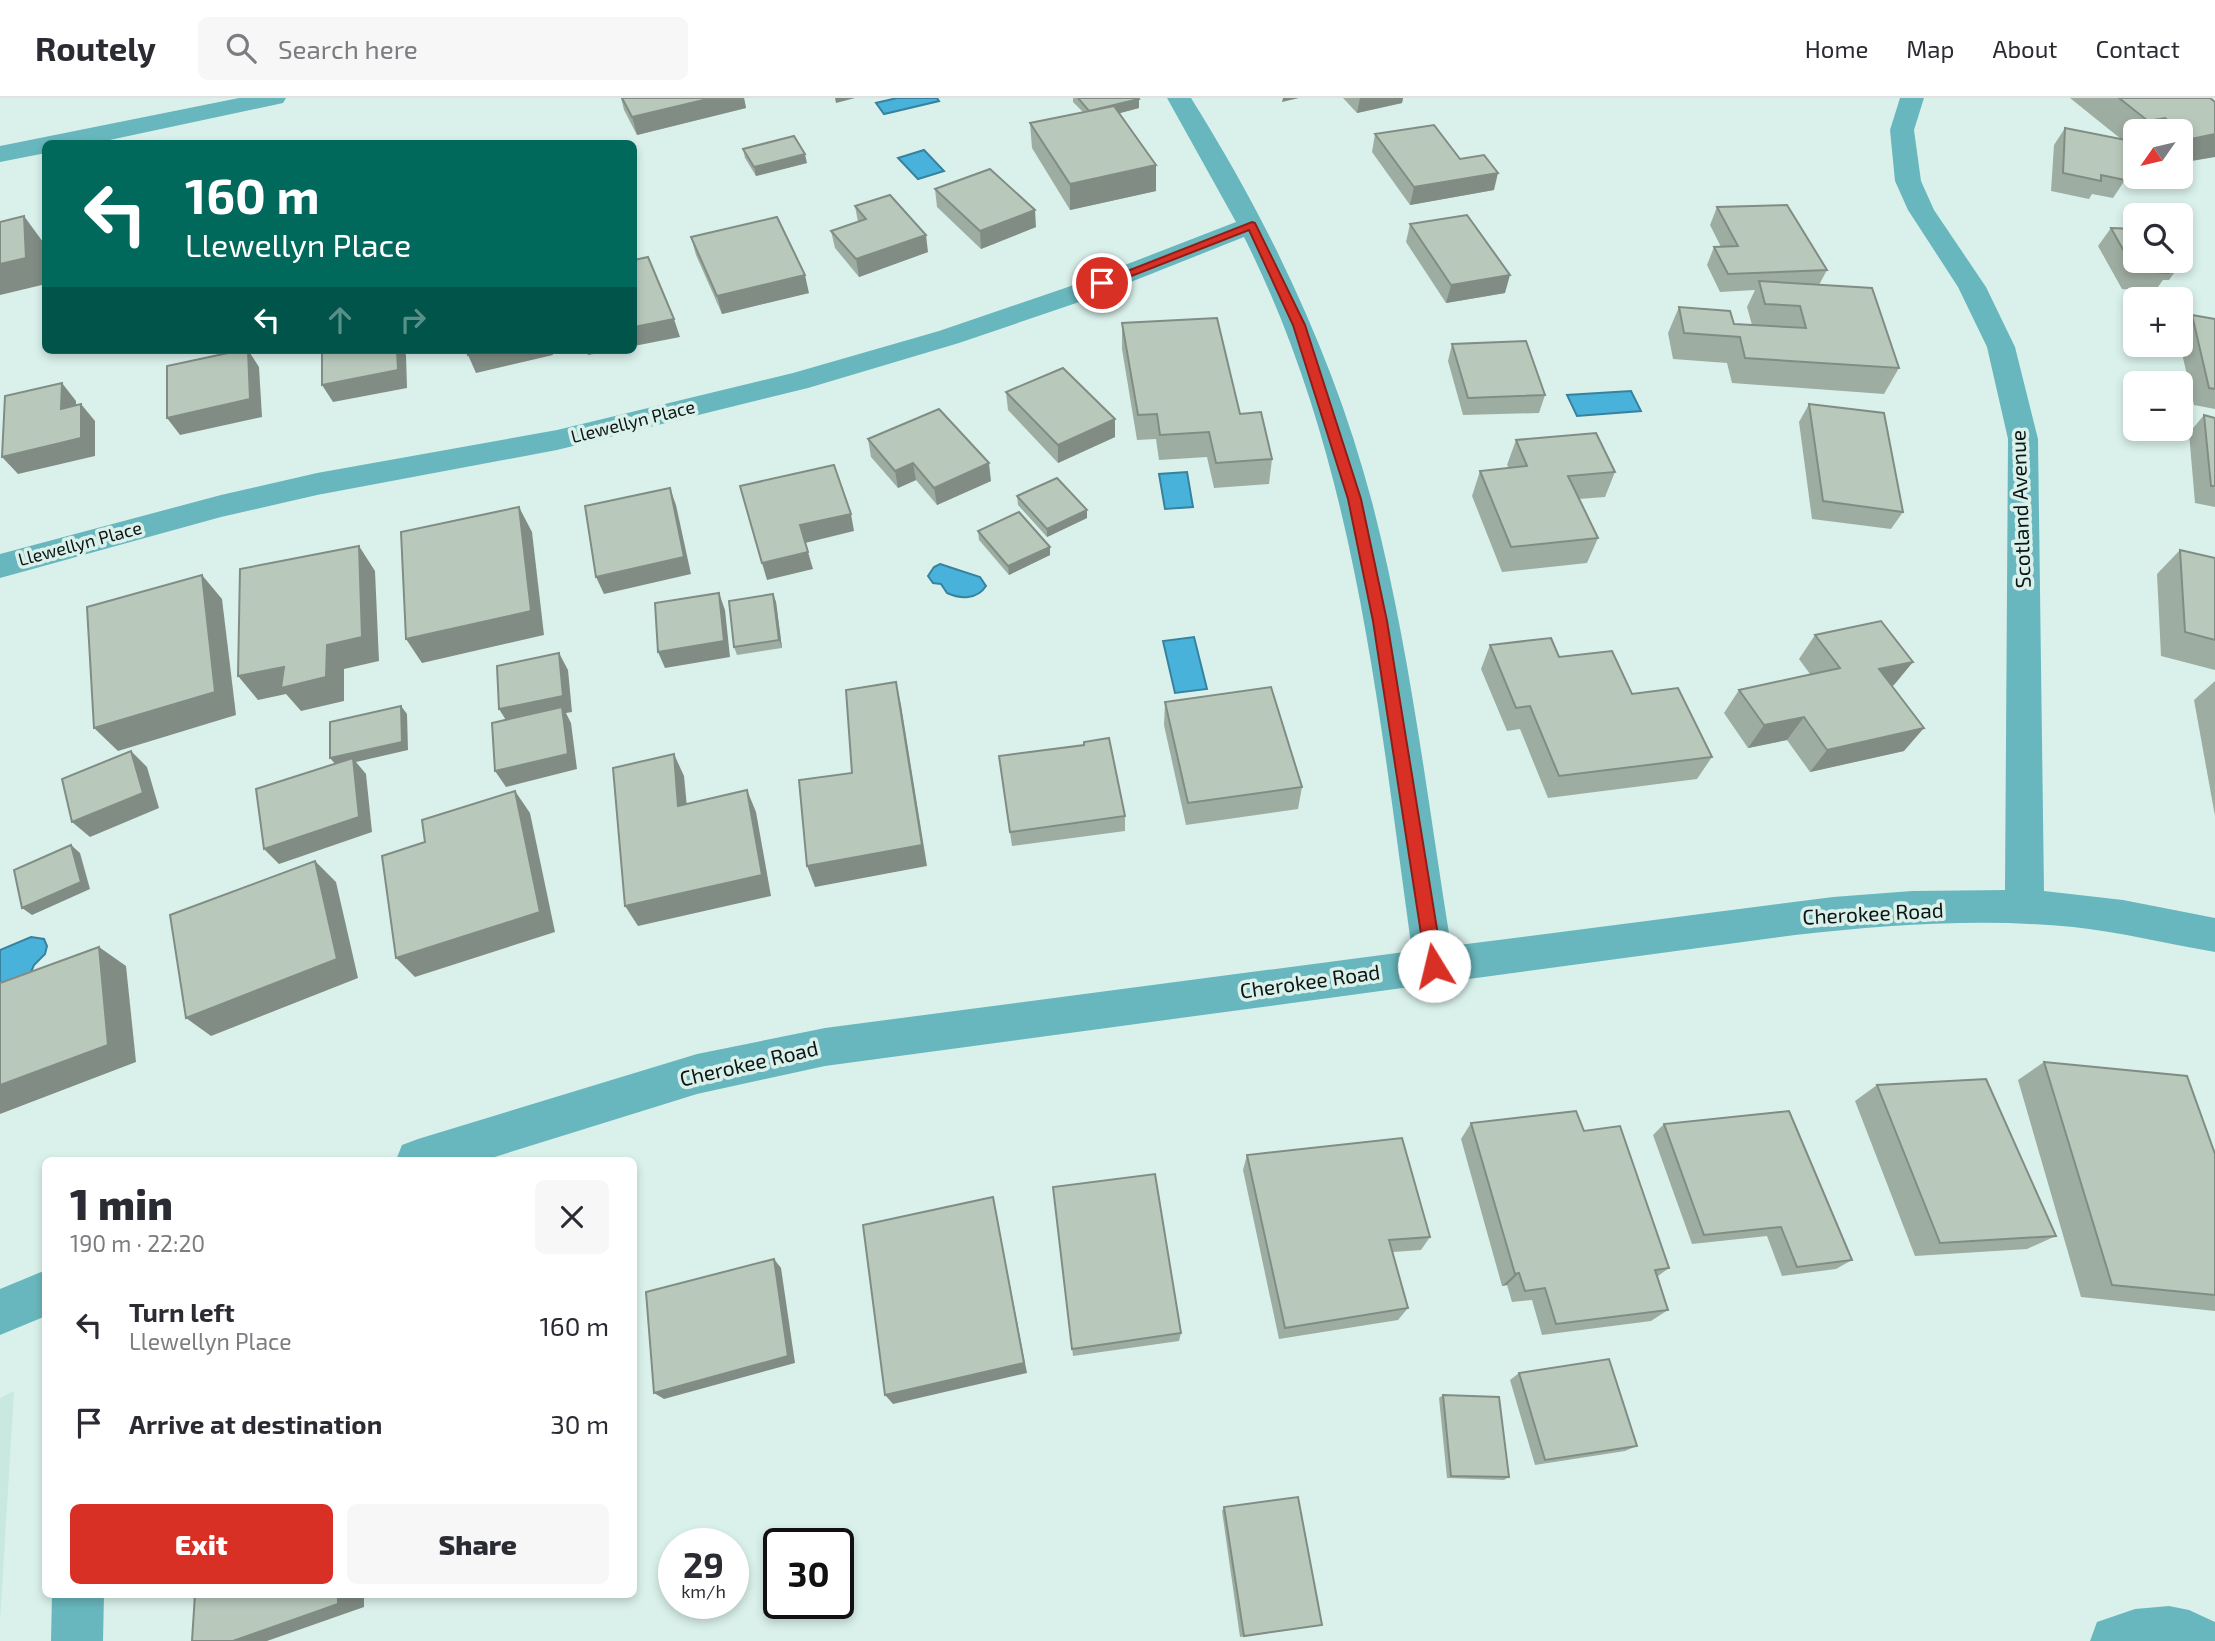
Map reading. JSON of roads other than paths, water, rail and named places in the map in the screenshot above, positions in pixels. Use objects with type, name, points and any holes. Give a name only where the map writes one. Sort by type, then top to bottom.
[{"type":"street","points":[[72,140],[274,98]]},
{"type":"street","points":[[1179,98],[1214,153],[1252,225],[1299,325],[1355,499],[1380,621],[1434,966]]},
{"type":"street","name":"Scotland Avenue","points":[[1912,98],[1902,130],[1908,181],[1922,210],[1972,286],[2001,347],[2023,439],[2025,907]]},
{"type":"street","points":[[0,154],[42,146]]},
{"type":"street","name":"Llewellyn Place","points":[[0,566],[221,506],[317,484],[558,440],[798,381],[949,337],[1078,293],[1252,225]]},
{"type":"street","name":"Cherokee Road","points":[[428,1157],[697,1074],[825,1047],[1804,917],[1882,910],[2025,907],[2109,915],[2215,935]]},
{"type":"street","points":[[0,1312],[42,1295]]},
{"type":"street","points":[[77,1641],[78,1598]]},
{"type":"street","points":[[2116,1641],[2136,1633],[2189,1635],[2197,1641]]},
{"type":"water","points":[[897,98],[937,98],[939,101],[884,114],[876,103]]},
{"type":"water","points":[[924,150],[944,171],[918,179],[898,158]]},
{"type":"water","points":[[1631,391],[1641,411],[1577,416],[1567,395]]},
{"type":"water","points":[[1187,472],[1193,507],[1165,509],[1159,474]]},
{"type":"water","points":[[940,564],[980,577],[986,586],[978,594],[968,597],[947,593],[941,584],[933,583],[928,576],[934,567]]},
{"type":"water","points":[[1194,637],[1207,689],[1175,693],[1163,641]]},
{"type":"water","points":[[31,937],[44,939],[47,946],[45,954],[34,965],[27,981],[0,998],[0,950]]}]
